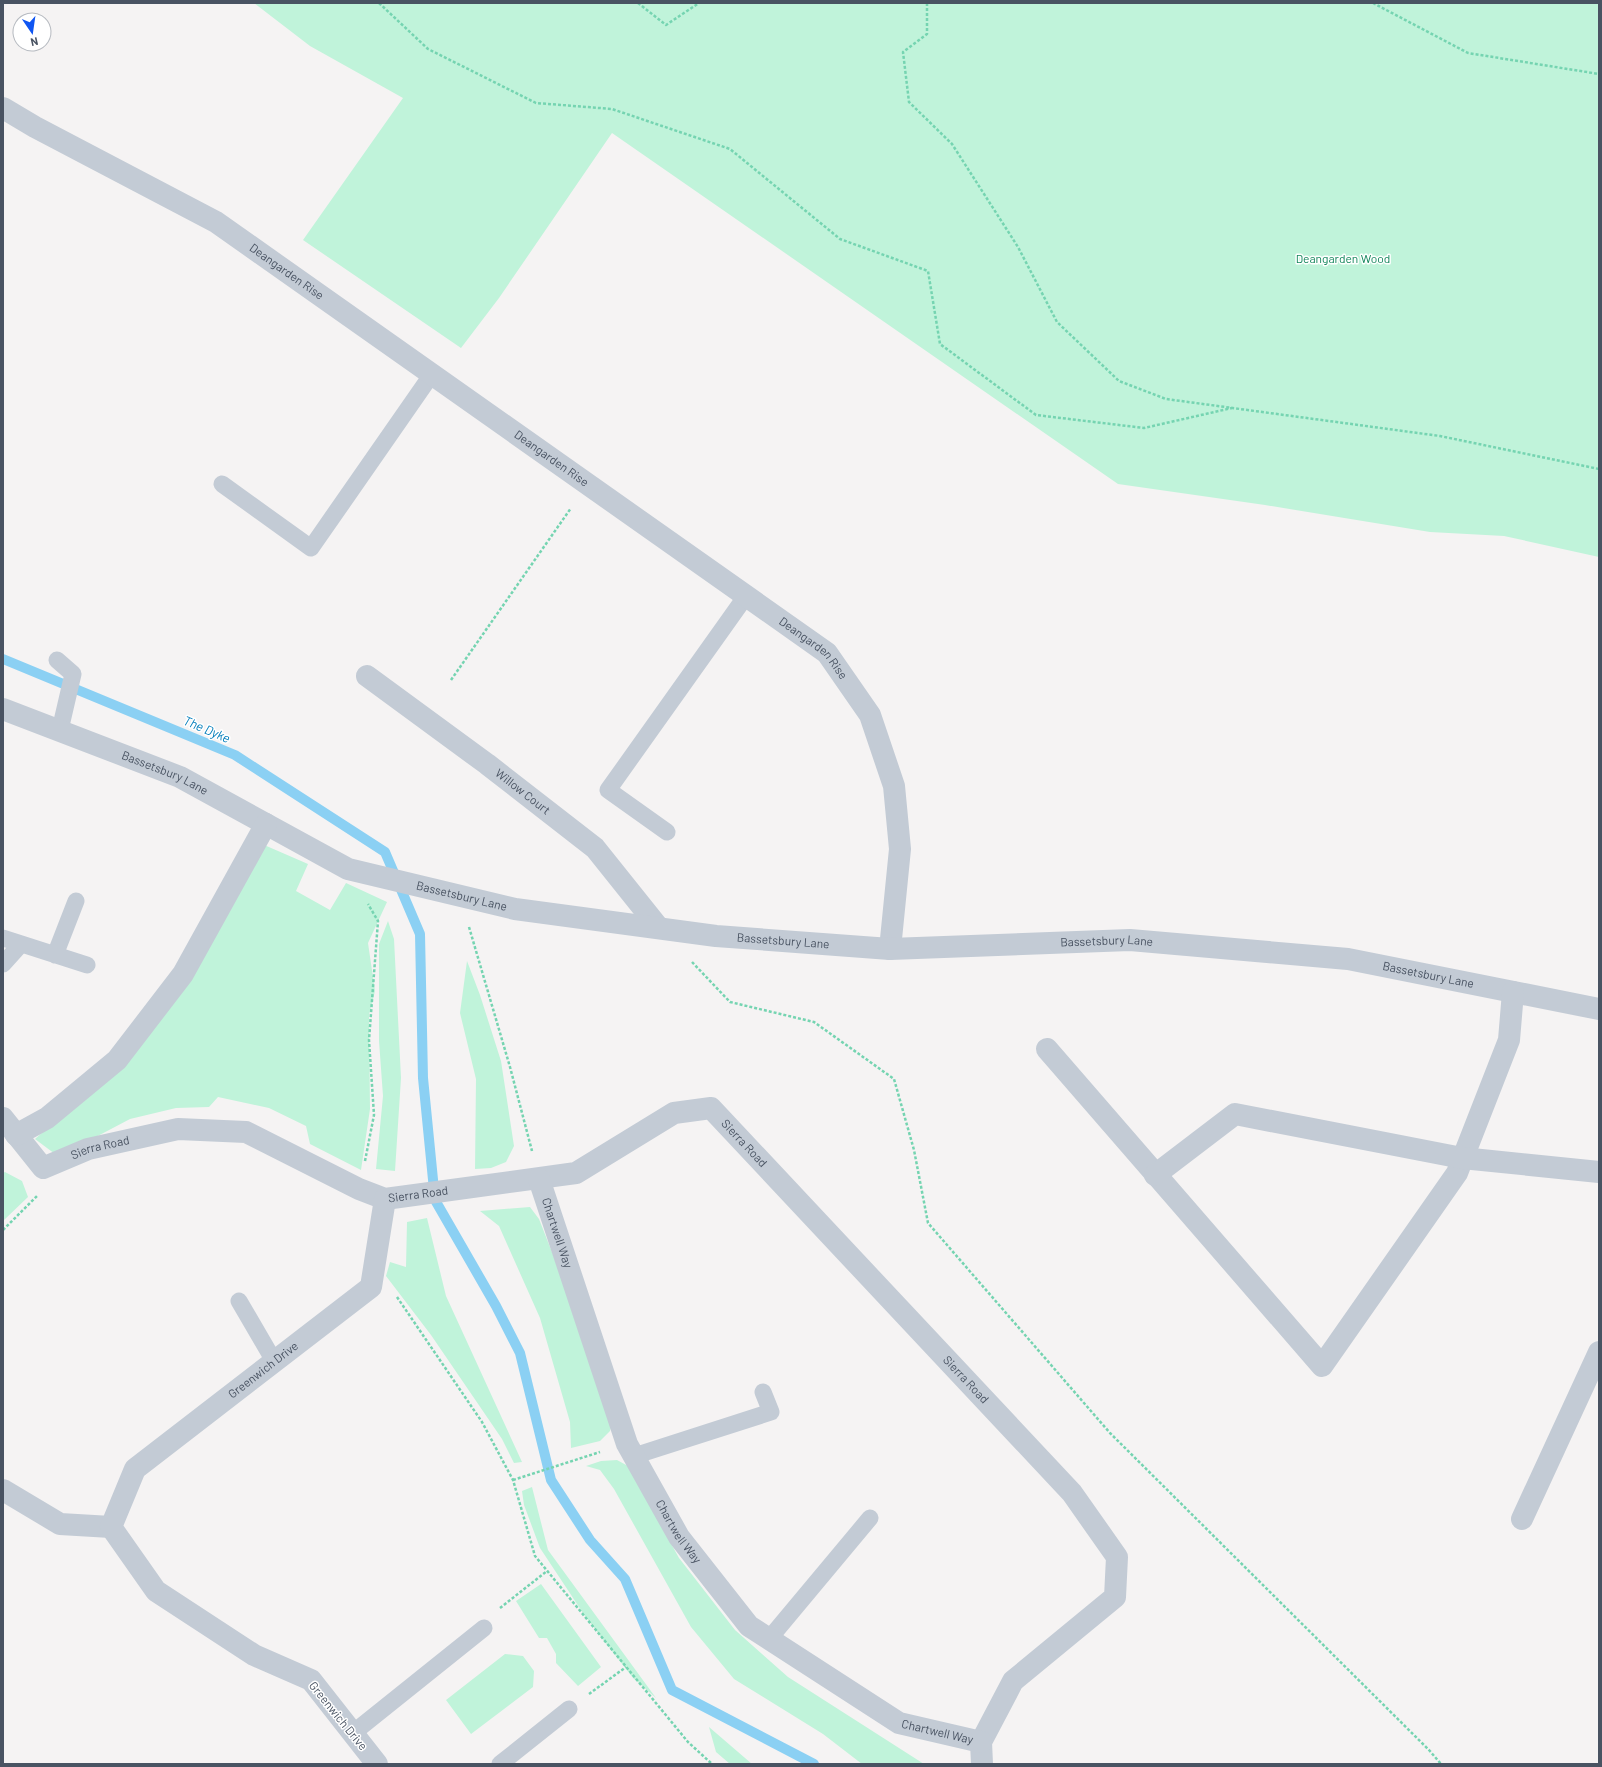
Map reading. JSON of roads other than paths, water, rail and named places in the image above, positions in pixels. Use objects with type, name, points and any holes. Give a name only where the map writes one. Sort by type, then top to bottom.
[{"type":"street","name":"Deangarden Rise","points":[[3,108],[35,127],[216,222],[827,653],[870,715],[894,786],[900,849],[890,949]]},
{"type":"street","name":"Willow Court","points":[[366,676],[487,764],[595,848],[659,928]]},
{"type":"street","name":"Bassetsbury Lane","points":[[3,709],[180,777],[353,870],[515,909],[716,936],[890,949],[1130,940],[1348,959],[1599,1009]]},
{"type":"street","points":[[3,1118],[16,1135],[47,1118],[117,1060],[183,974],[266,824]]},
{"type":"street","points":[[1046,1049],[1322,1366],[1457,1173],[1510,1040],[1513,992]]},
{"type":"street","name":"Sierra Road","points":[[16,1135],[43,1168],[88,1150],[178,1129],[246,1132],[360,1189],[384,1199],[576,1173],[674,1113],[711,1108],[1072,1493],[1117,1557],[1115,1597],[1013,1681],[981,1742]]},
{"type":"street","points":[[1155,1175],[1235,1114],[1462,1158],[1599,1172]]},
{"type":"street","name":"Chartwell Way","points":[[539,1179],[627,1444],[679,1537],[749,1626],[899,1723],[981,1742]]},
{"type":"street","name":"Greenwich Drive","points":[[377,1764],[311,1680],[254,1655],[156,1591],[111,1527],[135,1469],[371,1287],[384,1199]]},
{"type":"street","points":[[1522,1520],[1599,1352]]},
{"type":"street","points":[[3,1490],[60,1524],[111,1527]]},
{"type":"street","points":[[981,1742],[982,1764]]},
{"type":"lane","points":[[222,484],[311,548],[432,374]]},
{"type":"lane","points":[[667,832],[608,790],[746,596]]},
{"type":"lane","points":[[57,660],[73,674],[60,730]]},
{"type":"lane","points":[[55,955],[76,901]]},
{"type":"lane","points":[[3,938],[86,965]]},
{"type":"lane","points":[[3,964],[21,944]]},
{"type":"lane","points":[[239,1301],[274,1361]]},
{"type":"lane","points":[[634,1456],[771,1412],[763,1392]]},
{"type":"lane","points":[[769,1639],[870,1518]]},
{"type":"lane","points":[[353,1733],[484,1628]]},
{"type":"lane","points":[[500,1764],[569,1709]]},
{"type":"waterway","name":"The Dyke","points":[[3,659],[235,755],[385,852],[420,934],[423,1078],[435,1200],[496,1306],[520,1353],[551,1480],[590,1540],[625,1579],[672,1690],[814,1764]]},
{"type":"park label","name":"Deangarden Wood","points":[[1343,259]]}]
